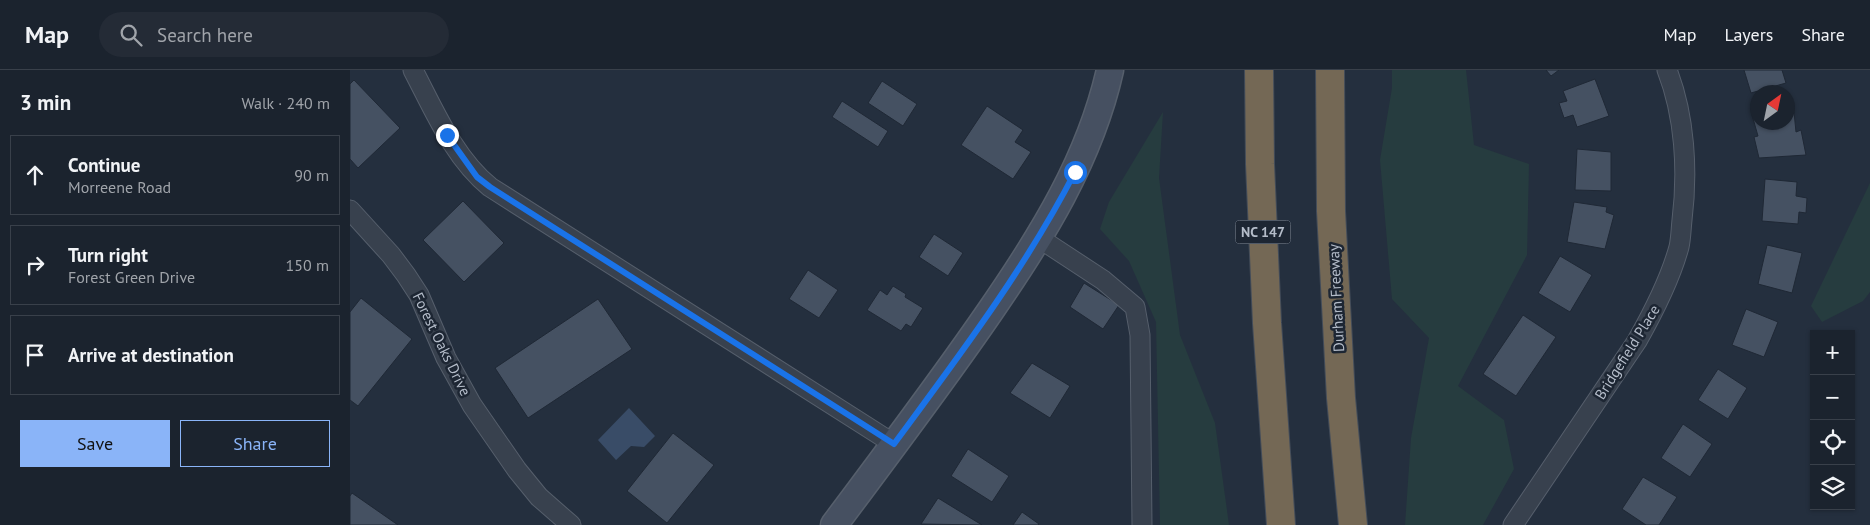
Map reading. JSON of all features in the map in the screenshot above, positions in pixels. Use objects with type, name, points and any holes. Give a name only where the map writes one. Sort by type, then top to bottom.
[{"type":"highway","name":"NC 147","points":[[1259,70],[1260,164],[1267,323],[1281,525]]},
{"type":"highway","name":"Durham Freeway","points":[[1330,70],[1332,229],[1342,398],[1353,525]]},
{"type":"street","points":[[413,70],[447,135],[477,177],[894,444]]},
{"type":"street","points":[[834,525],[971,339],[1038,238],[1075,172],[1098,114],[1110,70]]},
{"type":"street","name":"Bridgefield Place","points":[[1513,525],[1637,341],[1653,312],[1672,268],[1679,245],[1686,192],[1682,136],[1674,87],[1667,70]]},
{"type":"street","name":"Forest Oaks Drive","points":[[350,210],[391,255],[419,295],[446,358],[472,405],[539,497],[571,525]]},
{"type":"street","points":[[1038,238],[1103,280],[1135,307],[1140,335],[1142,525]]},
{"type":"green space","points":[[1392,70],[1466,70],[1474,145],[1529,164],[1527,255],[1458,386],[1504,420],[1514,469],[1483,525],[1405,525],[1411,438],[1429,338],[1392,299],[1380,160],[1392,88]]},
{"type":"green space","points":[[1163,112],[1159,178],[1180,335],[1215,423],[1229,525],[1160,525],[1156,322],[1129,261],[1100,229],[1109,202]]},
{"type":"green space","points":[[1870,183],[1870,292],[1863,301],[1822,322],[1811,306]]},
{"type":"water","points":[[629,408],[655,436],[644,447],[631,446],[616,460],[598,440]]},
{"type":"building","points":[[1546,70],[1559,70],[1551,76]]},
{"type":"building","points":[[1744,70],[1782,70],[1786,83],[1779,85],[1750,85],[1750,90]]},
{"type":"building","points":[[1595,79],[1609,116],[1577,127],[1573,115],[1564,118],[1559,103],[1567,101],[1563,91]]},
{"type":"building","points":[[354,80],[400,128],[358,168],[350,159],[350,84]]},
{"type":"building","points":[[882,81],[917,104],[903,126],[868,103]]},
{"type":"building","points":[[842,101],[888,131],[878,147],[832,117]]},
{"type":"building","points":[[987,106],[1023,130],[1015,142],[1031,152],[1013,179],[961,145]]},
{"type":"building","points":[[1795,122],[1796,132],[1801,130],[1806,155],[1759,158],[1754,137],[1758,136],[1756,130],[1795,130]]},
{"type":"building","points":[[1577,149],[1611,152],[1611,191],[1575,190]]},
{"type":"building","points":[[1765,179],[1797,182],[1796,196],[1807,198],[1806,213],[1799,212],[1798,224],[1762,221]]},
{"type":"building","points":[[463,201],[504,243],[464,282],[423,240]]},
{"type":"building","points":[[1574,202],[1607,207],[1606,212],[1614,215],[1605,249],[1567,242]]},
{"type":"building","points":[[934,234],[963,253],[948,276],[919,257]]},
{"type":"building","points":[[1767,245],[1802,253],[1792,293],[1758,284]]},
{"type":"building","points":[[1560,256],[1592,275],[1570,312],[1538,293]]},
{"type":"building","points":[[808,270],[838,290],[819,318],[789,299]]},
{"type":"building","points":[[1084,283],[1119,305],[1103,329],[1070,307]]},
{"type":"building","points":[[893,286],[906,294],[905,297],[923,308],[911,327],[906,324],[901,331],[867,310],[880,290],[887,295]]},
{"type":"building","points":[[361,298],[412,339],[358,406],[350,400],[350,312]]},
{"type":"building","points":[[598,299],[632,349],[528,418],[495,368]]},
{"type":"building","points":[[1746,309],[1778,322],[1764,357],[1732,345]]},
{"type":"building","points":[[1523,315],[1556,337],[1516,396],[1483,374]]},
{"type":"building","points":[[1032,363],[1070,386],[1050,418],[1010,393]]},
{"type":"building","points":[[1718,369],[1747,388],[1728,419],[1698,400]]},
{"type":"building","points":[[1683,424],[1712,444],[1690,477],[1661,458]]},
{"type":"building","points":[[673,433],[714,465],[667,523],[627,491]]},
{"type":"building","points":[[968,449],[1009,476],[992,502],[951,476]]},
{"type":"building","points":[[1643,477],[1677,497],[1659,525],[1646,525],[1622,509]]},
{"type":"building","points":[[352,493],[398,525],[350,525],[350,496]]},
{"type":"building","points":[[938,498],[982,525],[921,524]]},
{"type":"building","points":[[1022,512],[1039,524],[1013,525]]},
{"type":"route","points":[[447,135],[477,177],[490,187],[894,444],[1005,289],[1038,238],[1075,172]]}]
